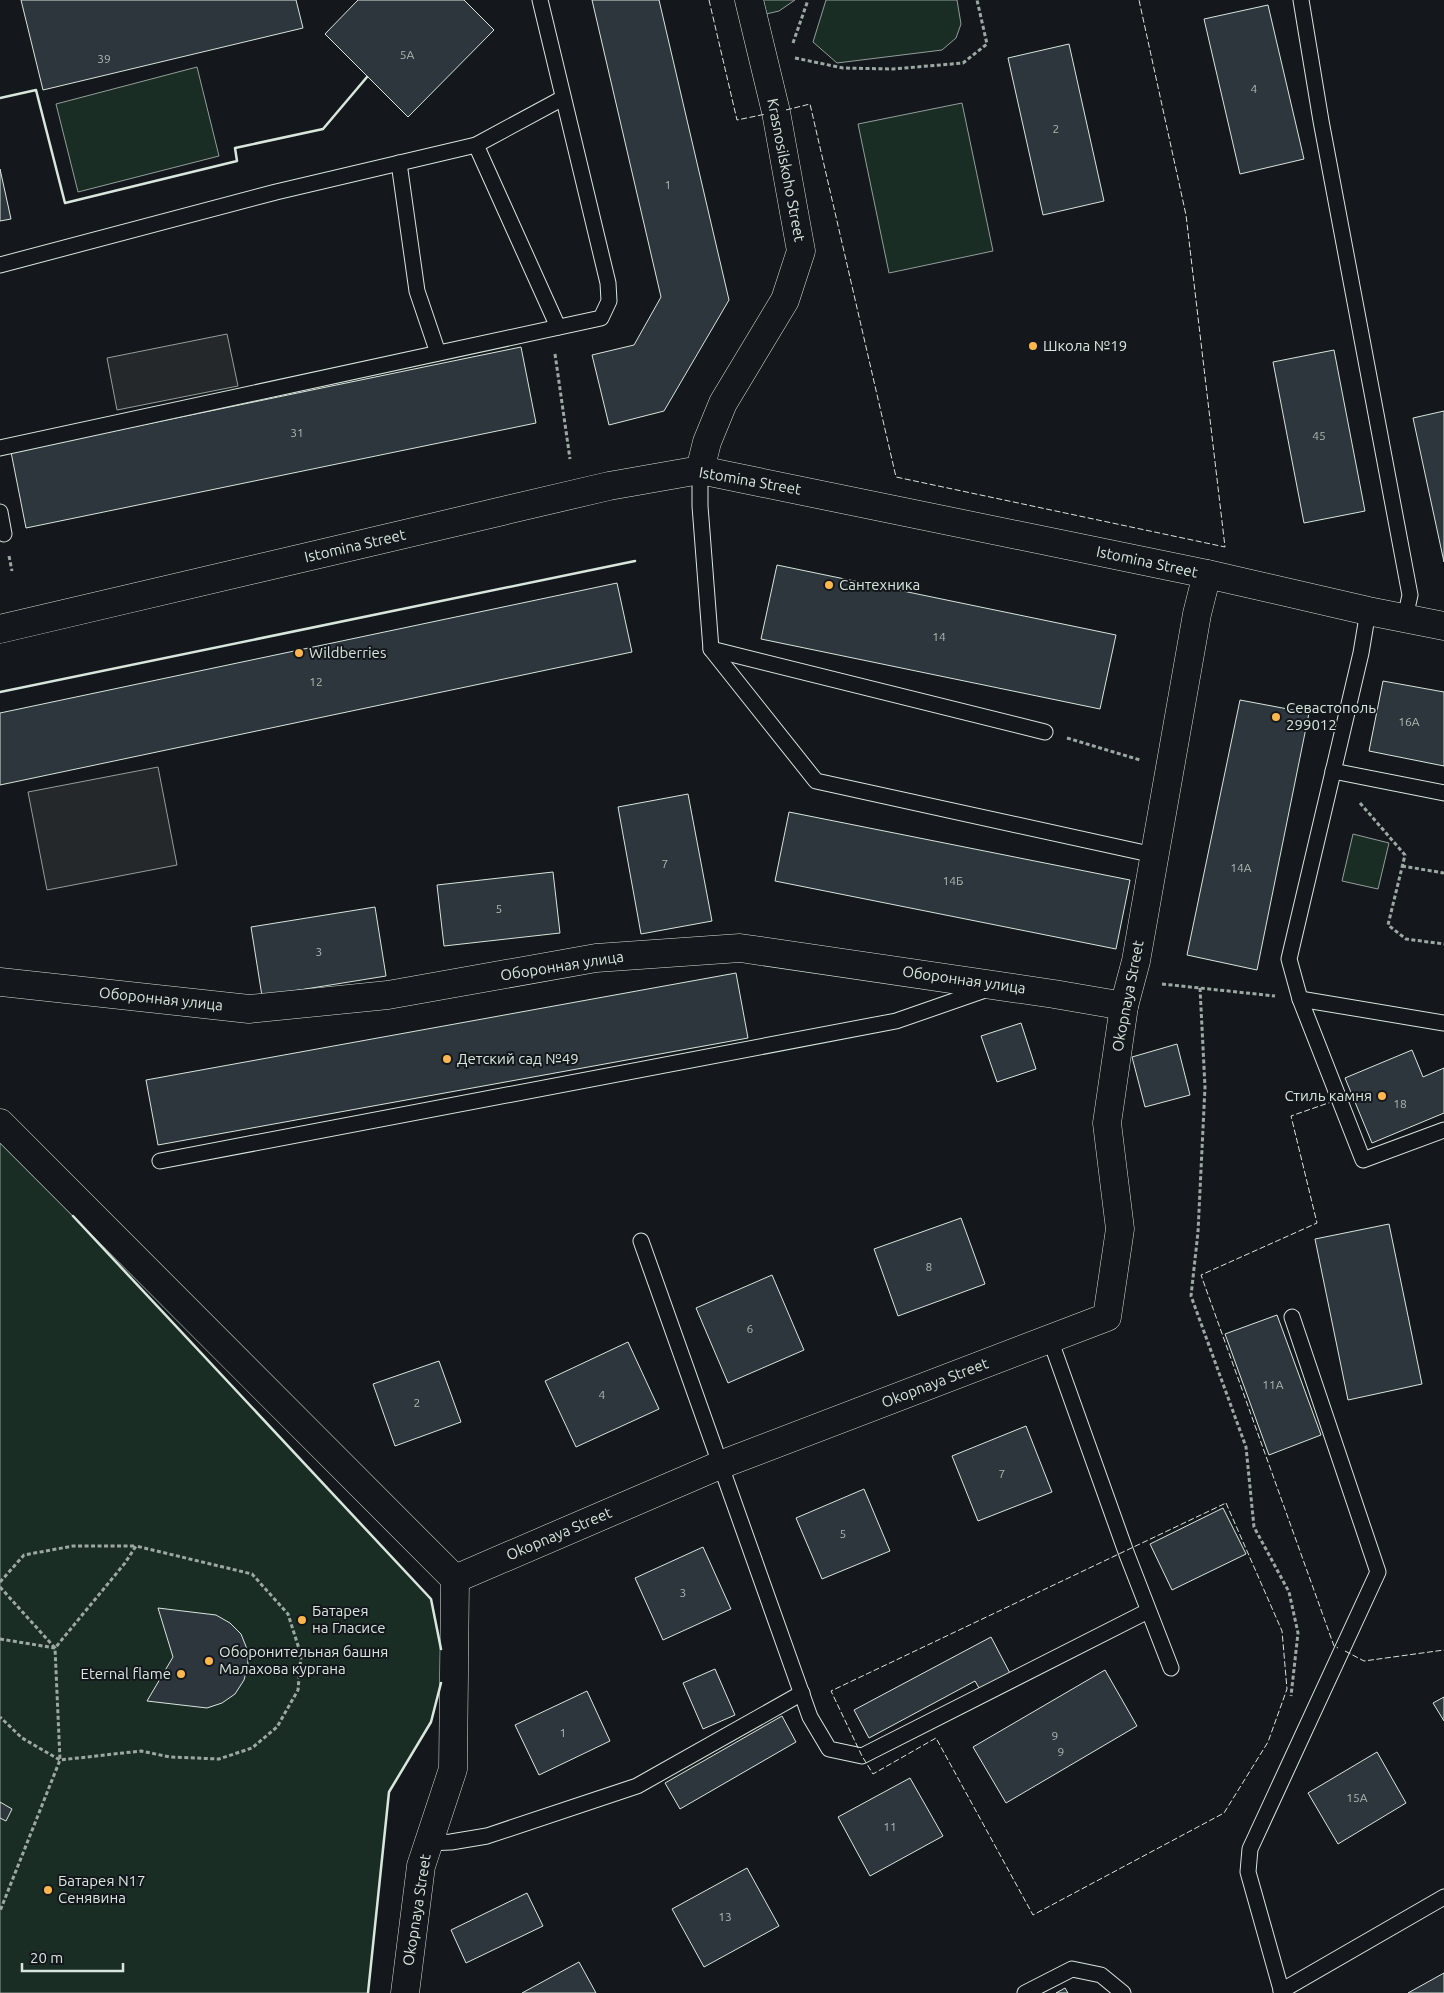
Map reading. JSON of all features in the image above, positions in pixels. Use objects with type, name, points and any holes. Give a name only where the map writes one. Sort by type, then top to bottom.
[{"type":"street","name":"Krasnosilskoho Street","points":[[700,470],[707,442],[723,403],[785,300],[801,251],[776,112],[749,0]]},
{"type":"street","name":"Istomina Street","points":[[0,630],[609,486],[700,470],[1207,574],[1368,611],[1444,626]]},
{"type":"street","name":"Okopnaya Street","points":[[405,1993],[420,1866],[453,1769],[455,1579],[720,1465],[1108,1317],[1120,1229],[1107,1123],[1127,993],[1136,961],[1197,614],[1207,574]]},
{"type":"street","name":"Оборонная улица","points":[[0,982],[249,1009],[388,996],[596,958],[740,948],[999,986],[1127,993]]},
{"type":"street","points":[[0,1123],[455,1579]]},
{"type":"lane","points":[[0,448],[601,318],[608,301],[608,283],[540,0]]},
{"type":"lane","points":[[1301,0],[1323,131],[1410,595],[1405,618]]},
{"type":"lane","points":[[0,265],[276,192],[476,145],[563,98]]},
{"type":"lane","points":[[476,145],[555,328]]},
{"type":"lane","points":[[399,163],[418,291],[438,353]]},
{"type":"lane","points":[[700,470],[700,506],[712,649],[816,780],[1154,855]]},
{"type":"lane","points":[[0,512],[4,534]]},
{"type":"lane","points":[[1368,611],[1362,653],[1289,959],[1300,999],[1363,1160],[1444,1130]]},
{"type":"lane","points":[[712,649],[1045,732]]},
{"type":"lane","points":[[1333,771],[1444,793]]},
{"type":"lane","points":[[160,1161],[896,1021],[999,986]]},
{"type":"lane","points":[[1300,999],[1444,1023]]},
{"type":"lane","points":[[641,1241],[810,1716],[829,1749],[862,1756],[1148,1611]]},
{"type":"lane","points":[[1292,1317],[1378,1572],[1250,1849],[1248,1872],[1281,1992],[1444,1897]]},
{"type":"lane","points":[[1050,1339],[1170,1668]]},
{"type":"lane","points":[[428,1843],[452,1842],[487,1836],[636,1786],[802,1693]]},
{"type":"lane","points":[[1025,1993],[1072,1969],[1101,1975],[1123,1993]]},
{"type":"path","points":[[788,57],[843,68],[893,69],[963,64],[987,44],[977,0]]},
{"type":"path","points":[[555,328],[570,459]]},
{"type":"path","points":[[1045,732],[1170,768]]},
{"type":"path","points":[[1333,771],[1405,855],[1388,925],[1406,938],[1444,944]]},
{"type":"path","points":[[1402,866],[1444,873]]},
{"type":"path","points":[[1127,993],[1200,988],[1300,999]]},
{"type":"path","points":[[1200,988],[1206,1087],[1198,1232],[1191,1296],[1246,1447],[1254,1527],[1289,1592],[1298,1633],[1290,1703]]},
{"type":"path","points":[[0,1582],[24,1556],[73,1546],[136,1546],[252,1574],[288,1614],[301,1655],[298,1690],[277,1728],[252,1748],[220,1759],[170,1757],[141,1751],[60,1760],[22,1738],[0,1717]]},
{"type":"path","points":[[55,1648],[125,1563],[136,1546]]},
{"type":"path","points":[[0,1587],[55,1648],[60,1760],[0,1911]]},
{"type":"path","points":[[0,1639],[55,1648]]},
{"type":"green space","points":[[762,0],[795,0],[779,11],[766,14]]},
{"type":"green space","points":[[826,0],[957,0],[961,24],[956,38],[942,50],[837,63],[813,42]]},
{"type":"green space","points":[[197,67],[219,156],[78,192],[56,104]]},
{"type":"green space","points":[[962,103],[993,251],[889,273],[858,124]]},
{"type":"green space","points":[[1353,834],[1389,843],[1378,889],[1342,881]]},
{"type":"green space","points":[[0,1141],[8,1146],[431,1599],[442,1655],[441,1682],[431,1722],[389,1792],[368,1993],[0,1993]]},
{"type":"shaded area","points":[[227,334],[238,386],[117,410],[107,358]]},
{"type":"shaded area","points":[[158,767],[177,865],[47,890],[28,792]]},
{"type":"building","points":[[21,0],[296,0],[303,28],[43,90]]},
{"type":"building","points":[[358,0],[464,0],[494,30],[408,117],[325,34]]},
{"type":"building","points":[[592,0],[659,0],[729,300],[664,411],[609,425],[592,355],[634,345],[661,297]]},
{"type":"building","points":[[1268,5],[1304,159],[1240,174],[1204,19]]},
{"type":"building","points":[[1069,44],[1104,201],[1043,215],[1008,58]]},
{"type":"building","points":[[0,169],[11,219],[0,221]]},
{"type":"building","points":[[521,347],[536,423],[26,528],[11,452]]},
{"type":"building","points":[[1334,350],[1365,511],[1304,523],[1273,362]]},
{"type":"building","points":[[1444,411],[1444,562],[1413,418]]},
{"type":"building","points":[[777,565],[1116,635],[1100,709],[761,639]]},
{"type":"building","points":[[617,583],[632,652],[0,785],[0,713]]},
{"type":"building","points":[[1383,681],[1444,692],[1444,766],[1369,751]]},
{"type":"building","points":[[1240,700],[1309,713],[1257,970],[1187,955]]},
{"type":"building","points":[[688,794],[712,921],[641,934],[618,807]]},
{"type":"building","points":[[789,812],[1130,880],[1116,949],[775,881]]},
{"type":"building","points":[[553,872],[560,933],[444,946],[437,885]]},
{"type":"building","points":[[375,907],[386,976],[262,996],[251,927]]},
{"type":"building","name":"Детский сад №49","points":[[736,973],[748,1038],[158,1145],[146,1080]]},
{"type":"building","points":[[1021,1023],[1036,1069],[997,1082],[981,1036]]},
{"type":"building","points":[[1177,1044],[1190,1095],[1145,1107],[1132,1057]]},
{"type":"building","points":[[1412,1050],[1423,1077],[1444,1068],[1444,1113],[1372,1143],[1345,1078]]},
{"type":"building","points":[[961,1218],[985,1284],[898,1316],[874,1249]]},
{"type":"building","points":[[1389,1224],[1422,1384],[1348,1400],[1315,1239]]},
{"type":"building","points":[[772,1275],[804,1350],[728,1383],[696,1308]]},
{"type":"building","points":[[1277,1315],[1321,1435],[1269,1455],[1225,1334]]},
{"type":"building","points":[[628,1342],[659,1409],[576,1447],[545,1381]]},
{"type":"building","points":[[439,1361],[461,1422],[395,1446],[373,1384]]},
{"type":"building","points":[[1026,1426],[1052,1492],[978,1521],[952,1456]]},
{"type":"building","points":[[864,1489],[890,1551],[822,1579],[796,1518]]},
{"type":"building","points":[[1223,1508],[1246,1554],[1172,1590],[1150,1544]]},
{"type":"building","points":[[703,1547],[731,1609],[663,1640],[635,1578]]},
{"type":"building","name":"Оборонительная башня Малахова кургана","points":[[158,1608],[216,1615],[230,1623],[241,1634],[247,1649],[248,1665],[244,1680],[235,1694],[222,1703],[207,1708],[147,1701],[173,1657]]},
{"type":"building","points":[[991,1637],[1012,1677],[982,1693],[975,1681],[869,1738],[854,1710]]},
{"type":"building","points":[[715,1669],[735,1715],[703,1729],[683,1683]]},
{"type":"building","points":[[1105,1670],[1137,1726],[1006,1803],[973,1747]]},
{"type":"building","points":[[587,1691],[610,1741],[539,1775],[515,1725]]},
{"type":"building","points":[[1444,1697],[1444,1721],[1433,1703]]},
{"type":"building","points":[[782,1716],[796,1742],[680,1809],[665,1783]]},
{"type":"building","points":[[1377,1752],[1406,1803],[1338,1844],[1308,1793]]},
{"type":"building","points":[[910,1778],[943,1836],[870,1876],[838,1817]]},
{"type":"building","points":[[0,1802],[12,1809],[6,1821],[0,1818]]},
{"type":"building","points":[[747,1868],[779,1926],[704,1967],[672,1909]]},
{"type":"building","points":[[527,1893],[543,1926],[466,1963],[451,1930]]},
{"type":"building","points":[[579,1962],[596,1993],[522,1993]]},
{"type":"building","points":[[1444,1973],[1444,1993],[1408,1993]]},
{"type":"building","points":[[1065,1988],[1068,1993],[1056,1993]]},
{"type":"fence","points":[[709,0],[737,120],[766,114]]},
{"type":"fence","points":[[786,110],[810,104],[896,477],[1225,547],[1186,215],[1139,0]]},
{"type":"fence","points":[[1341,1099],[1353,1095]]},
{"type":"fence","points":[[1334,1101],[1291,1116],[1317,1223],[1201,1275],[1334,1646],[1338,1648]]},
{"type":"fence","points":[[1226,1503],[1282,1631],[1287,1689],[1268,1742],[1224,1813],[1033,1915],[936,1738],[873,1774],[862,1756],[831,1691],[1226,1503]]},
{"type":"fence","points":[[1345,1651],[1364,1661],[1444,1650]]},
{"type":"wall","points":[[0,98],[36,90],[65,203],[237,161],[235,148],[323,129],[367,77]]},
{"type":"wall","points":[[0,692],[635,561]]},
{"type":"wall","points":[[73,1216],[431,1599],[441,1649]]},
{"type":"wall","points":[[368,1993],[389,1792],[431,1722],[441,1683]]},
{"type":"place","name":"Школа №19","points":[[1033,346]]},
{"type":"place","name":"Сантехника","points":[[829,585]]},
{"type":"place","name":"Wildberries","points":[[299,653]]},
{"type":"place","name":"Севастополь 299012","points":[[1276,717]]},
{"type":"place","name":"Детский сад №49","points":[[447,1059]]},
{"type":"place","name":"Стиль камня","points":[[1382,1096]]},
{"type":"place","name":"Батарея на Гласисе","points":[[302,1620]]},
{"type":"place","name":"Оборонительная башня Малахова кургана","points":[[209,1661]]},
{"type":"place","name":"Eternal flame","points":[[181,1674]]},
{"type":"place","name":"Батарея N17 Сенявина","points":[[48,1890]]}]
